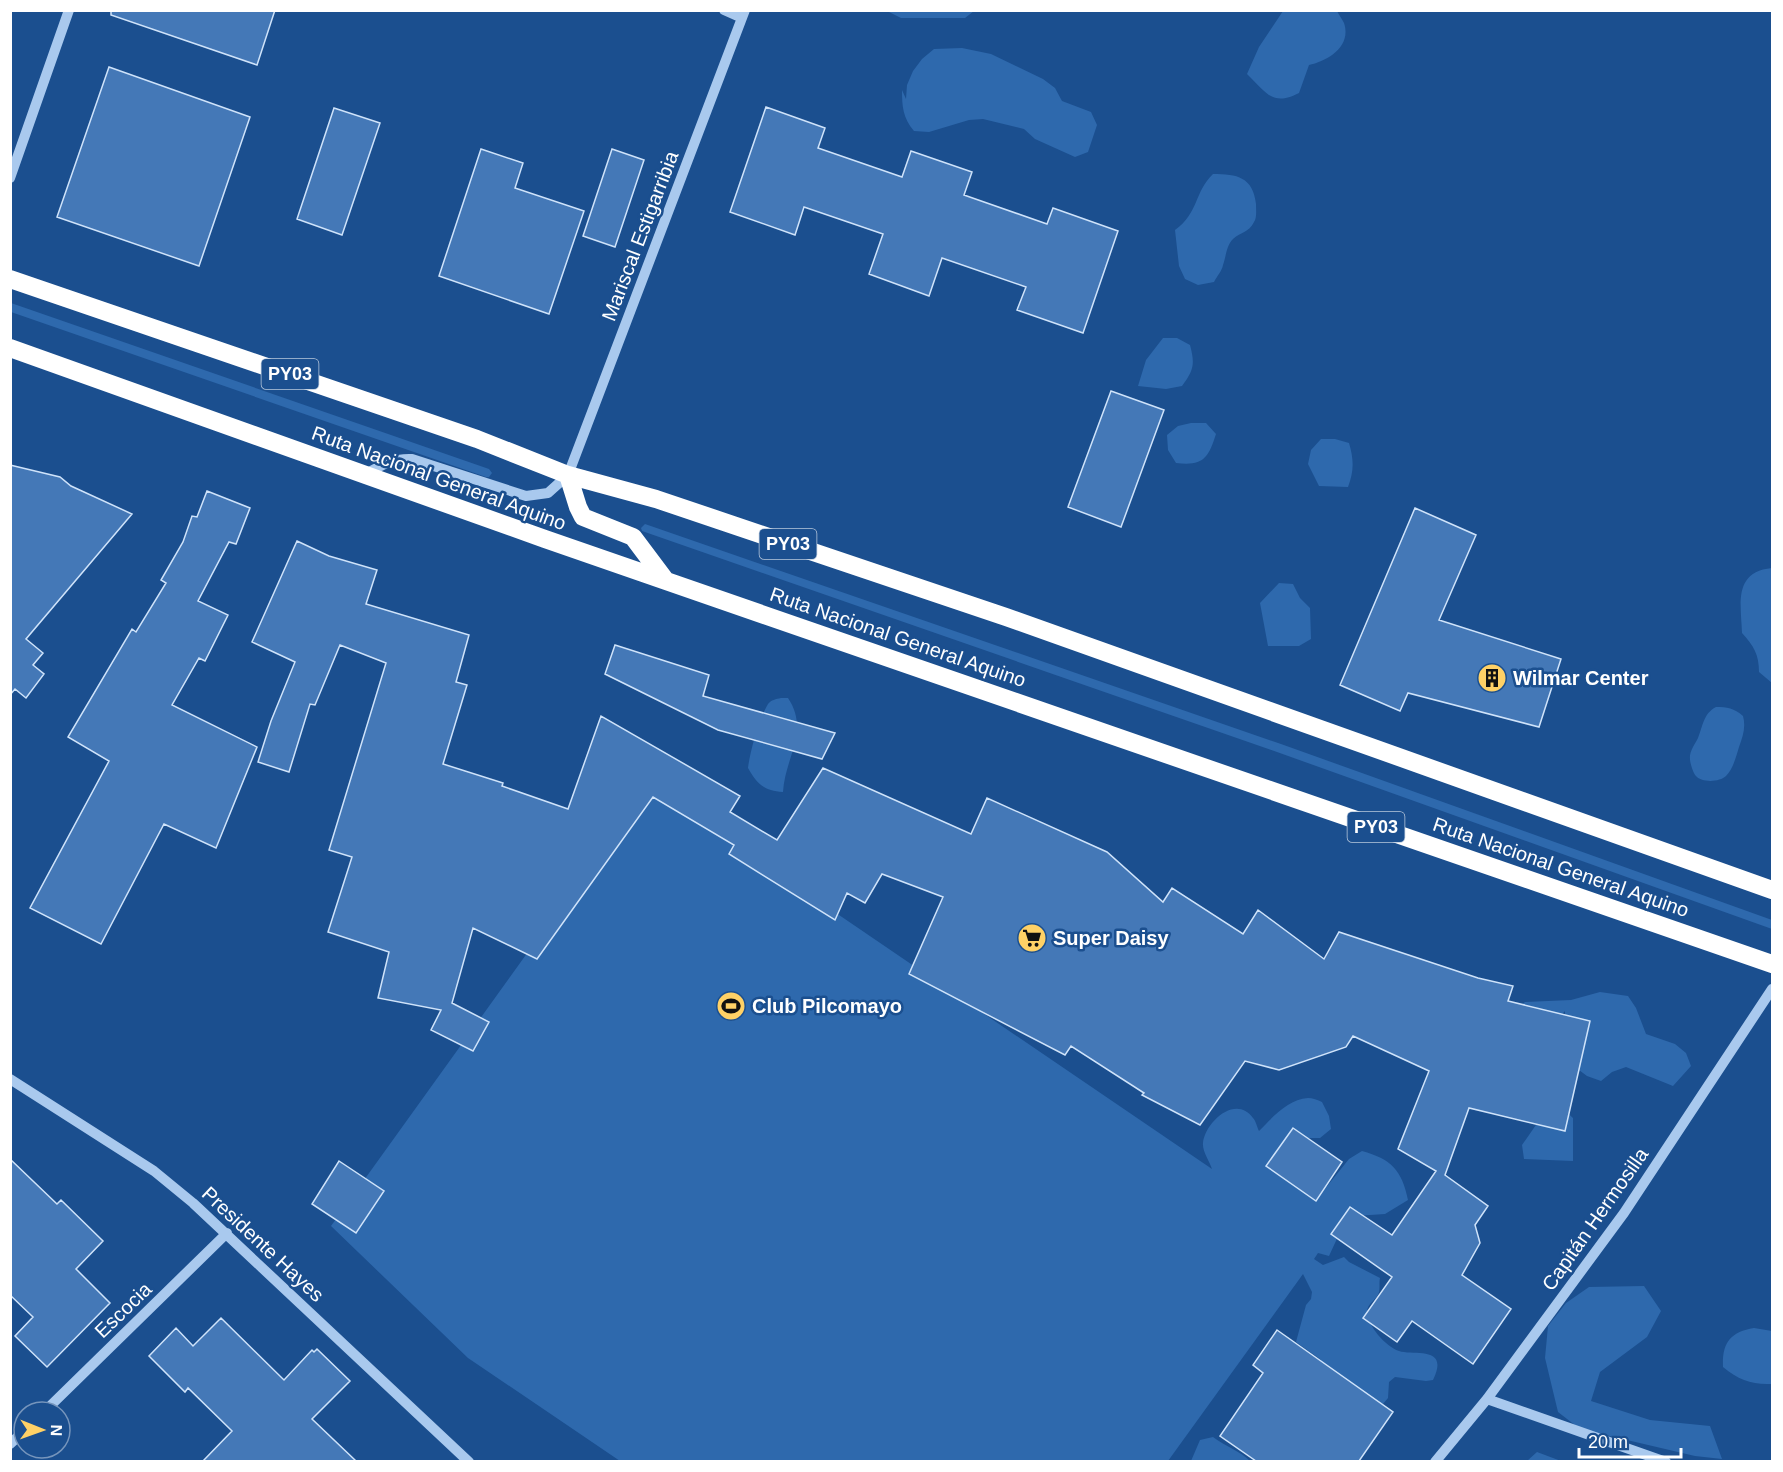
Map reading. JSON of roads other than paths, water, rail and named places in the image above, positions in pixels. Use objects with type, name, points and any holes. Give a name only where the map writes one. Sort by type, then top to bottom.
[{"type":"highway","name":"PY03","points":[[10,279],[477,439],[568,475],[656,499],[1006,617],[1773,890]]},
{"type":"highway","name":"Ruta Nacional General Aquino","points":[[10,348],[666,581],[1773,963]]},
{"type":"highway","points":[[568,475],[583,517],[633,537],[666,581]]},
{"type":"street","points":[[10,178],[69,10]]},
{"type":"street","points":[[724,10],[744,14]]},
{"type":"street","name":"Mariscal Estigarribia","points":[[568,475],[744,14]]},
{"type":"street","points":[[364,475],[390,461],[400,458],[412,459],[526,496],[548,492],[568,475]]},
{"type":"street","name":"Capitán Hermosilla","points":[[1435,1461],[1487,1399],[1624,1213],[1773,989]]},
{"type":"street","name":"Presidente Hayes","points":[[10,1079],[154,1171],[227,1233],[470,1461]]},
{"type":"street","name":"Escocia","points":[[56,1400],[227,1233]]},
{"type":"street","points":[[1487,1399],[1666,1461]]},
{"type":"place","name":"Wilmar Center","points":[[1492,678]]},
{"type":"place","name":"Super Daisy","points":[[1032,938]]},
{"type":"place","name":"Club Pilcomayo","points":[[731,1006]]}]
